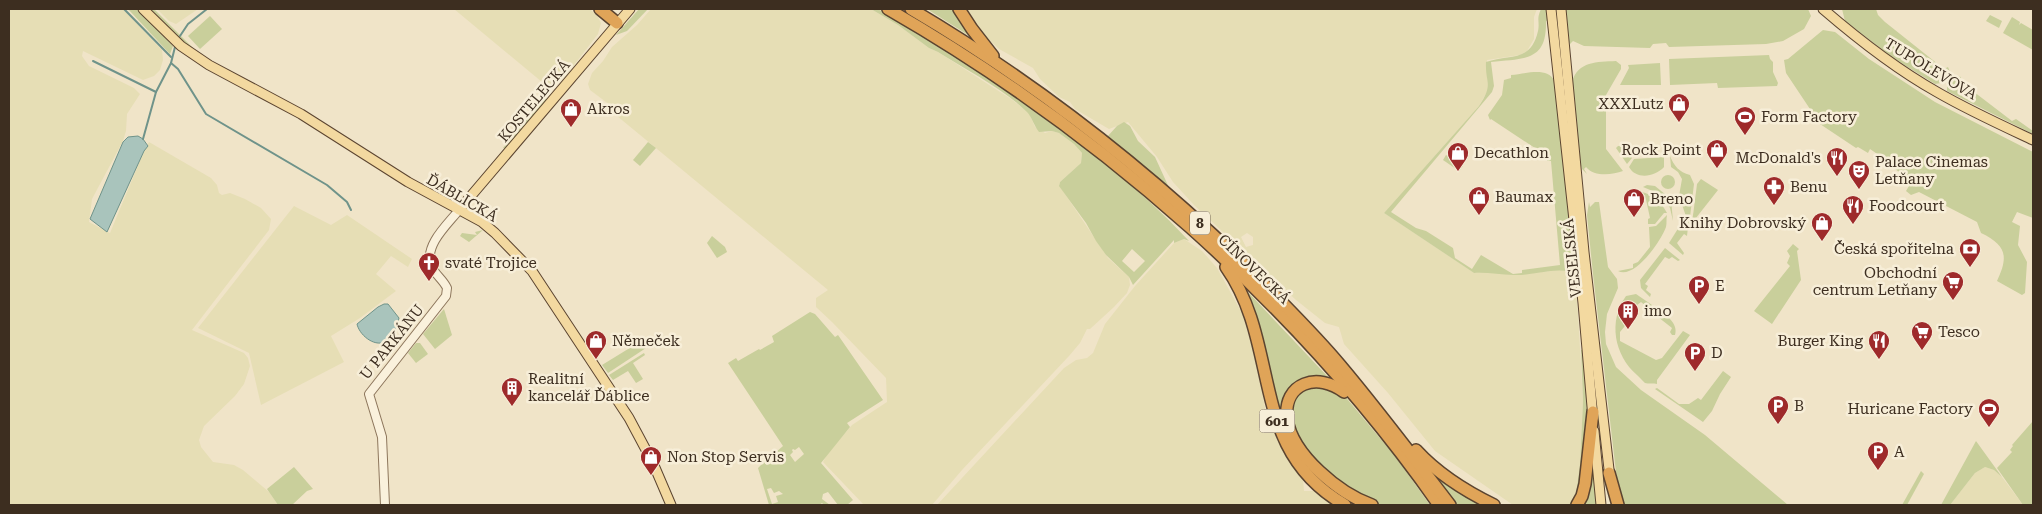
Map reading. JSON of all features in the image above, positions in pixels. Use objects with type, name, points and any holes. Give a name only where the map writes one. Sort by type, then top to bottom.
[{"type":"highway","points":[[600,9],[617,23]]},
{"type":"highway","name":"CÍNOVECKÁ","points":[[888,9],[962,54],[1039,107],[1134,180],[1211,248],[1271,306],[1364,409],[1437,504]]},
{"type":"highway","name":"CÍNOVECKÁ","points":[[911,9],[999,64],[1097,136],[1183,207],[1278,299],[1340,365],[1450,505]]},
{"type":"highway","points":[[959,9],[999,64]]},
{"type":"highway","name":"601","points":[[1211,248],[1234,280],[1250,313],[1272,407],[1282,435],[1310,477],[1330,495],[1346,505]]},
{"type":"highway","points":[[1340,365],[1427,462],[1457,485],[1494,505]]},
{"type":"highway","name":"601","points":[[1364,409],[1333,385],[1322,381],[1308,382],[1297,390],[1288,403],[1287,418],[1293,435],[1309,460],[1325,478],[1348,494],[1372,505]]},
{"type":"highway","points":[[1577,505],[1585,484],[1593,412]]},
{"type":"highway","points":[[1609,473],[1618,505]]},
{"type":"main road","name":"ĎÁBLICKÁ","points":[[143,9],[181,46],[209,65],[301,114],[408,182],[482,222],[495,233],[532,271],[629,418],[653,463],[671,505]]},
{"type":"main road","name":"KOSTELECKÁ","points":[[459,210],[508,155],[630,9]]},
{"type":"main road","name":"VESELSKÁ","points":[[1551,9],[1583,303],[1601,505]]},
{"type":"main road","name":"VESELSKÁ","points":[[1560,9],[1584,252],[1613,505]]},
{"type":"main road","name":"TUPOLEVOVA","points":[[1823,9],[1870,47],[1909,75],[1961,105],[2033,140]]},
{"type":"street","name":"U PARKÁNU","points":[[386,505],[381,432],[369,394],[446,296],[447,288],[433,268],[430,256],[436,240],[459,210]]},
{"type":"shaded area","points":[[9,9],[123,9],[162,50],[163,60],[160,70],[154,76],[143,80],[83,51],[82,56],[89,66],[134,88],[140,94],[127,114],[126,131],[123,141],[92,199],[89,222],[110,233],[149,142],[211,178],[222,195],[230,193],[245,199],[261,208],[271,219],[269,230],[192,330],[244,353],[248,358],[250,366],[244,384],[235,396],[204,426],[199,440],[201,447],[213,462],[234,465],[243,470],[269,492],[278,505],[9,505]]},
{"type":"shaded area","points":[[157,9],[198,9],[176,24],[169,21]]},
{"type":"shaded area","points":[[454,9],[590,9],[601,23],[598,34],[564,78],[552,86],[542,82]]},
{"type":"shaded area","points":[[651,9],[871,9],[1011,99],[1029,113],[1035,127],[1045,133],[1052,131],[1059,133],[1074,144],[1082,153],[1081,163],[1059,185],[1108,258],[1129,277],[1130,285],[1127,293],[1090,329],[1087,329],[1080,343],[1069,356],[962,470],[932,505],[864,505],[823,462],[827,454],[852,425],[887,402],[886,378],[816,307],[816,298],[828,290],[611,111],[614,108],[590,90],[588,84],[592,73],[612,47],[637,25]]},
{"type":"shaded area","points":[[967,9],[1537,9],[1534,17],[1534,39],[1527,51],[1520,55],[1487,60],[1488,90],[1479,106],[1384,213],[1474,273],[1488,272],[1515,275],[1560,270],[1573,273],[1577,295],[1583,402],[1580,464],[1576,494],[1572,502],[1569,505],[1513,505],[1435,451],[1388,393],[1344,344],[1339,327],[1325,323],[1296,300],[1194,205],[1173,182],[1157,157],[1128,122],[1109,129],[1075,109],[1070,102],[1059,97],[1040,79],[1033,68],[999,49],[982,33]],"holes":[[[1247,233],[1253,237],[1253,245],[1246,247],[1241,237]]]},
{"type":"shaded area","points":[[294,206],[331,225],[347,215],[412,259],[408,267],[391,256],[376,274],[396,291],[360,318],[331,336],[344,362],[261,405],[249,353],[198,328]]},
{"type":"shaded area","points":[[1184,239],[1202,251],[1217,268],[1242,313],[1253,350],[1264,402],[1266,413],[1264,423],[1272,427],[1289,461],[1303,479],[1304,491],[1315,491],[1335,505],[937,505],[1064,368],[1076,360],[1087,358],[1093,353],[1105,324],[1135,286],[1174,243]]},
{"type":"shaded area","points":[[1985,467],[1994,470],[2002,477],[2023,505],[1950,505],[1975,473]]},
{"type":"green space","points":[[128,9],[137,9],[173,46],[170,54]]},
{"type":"green space","points":[[147,9],[154,9],[196,51],[193,52]]},
{"type":"green space","points":[[639,9],[648,9],[627,31],[616,35]]},
{"type":"green space","points":[[871,9],[878,9],[960,59],[1081,143],[1119,174],[1189,241],[1184,239],[1174,243],[1174,240],[1133,285],[1129,277],[1106,255],[1059,186],[1060,182],[1081,163],[1082,153],[1074,144],[1059,133],[1052,131],[1039,132],[1027,112],[1008,96],[929,48],[898,25]],"holes":[[[1132,249],[1145,261],[1134,272],[1122,261]]]},
{"type":"green space","points":[[927,9],[955,9],[969,34],[968,35]]},
{"type":"green space","points":[[1541,9],[1548,9],[1549,20],[1546,21],[1543,44],[1538,51],[1524,58],[1491,62],[1494,86],[1492,92],[1391,212],[1453,248],[1455,258],[1472,269],[1481,255],[1513,274],[1522,273],[1522,270],[1560,265],[1551,161],[1547,161],[1547,156],[1490,120],[1488,115],[1502,95],[1504,80],[1511,78],[1511,75],[1542,72],[1552,77],[1555,82],[1576,273],[1553,271],[1508,275],[1474,273],[1384,213],[1479,106],[1488,88],[1486,62],[1518,56],[1530,48],[1535,41],[1538,31]]},
{"type":"green space","points":[[1564,9],[1808,9],[1811,16],[1804,29],[1783,41],[1766,44],[1669,47],[1666,43],[1653,44],[1650,48],[1584,46],[1573,41],[1570,44]]},
{"type":"green space","points":[[1842,9],[1876,9],[1878,15],[1885,22],[1944,69],[1948,67],[1950,72],[1941,83],[1935,84],[1893,58],[1845,21]]},
{"type":"green space","points":[[1990,15],[2002,21],[1999,28],[1986,21]]},
{"type":"green space","points":[[210,16],[222,29],[200,49],[188,36]]},
{"type":"green space","points":[[2012,17],[2020,22],[2019,25],[2021,23],[2033,30],[2033,50],[2003,33]]},
{"type":"green space","points":[[1823,30],[1835,32],[1869,59],[1935,102],[2033,152],[2033,218],[2017,212],[2012,222],[2020,226],[2018,245],[2027,262],[2025,293],[2022,295],[1997,281],[2003,265],[2003,252],[1996,242],[1981,233],[1977,222],[1919,192],[1911,195],[1906,191],[1912,181],[1885,162],[1886,160],[1870,149],[1868,153],[1858,147],[1856,148],[1820,124],[1786,73],[1784,60],[1788,59]]},
{"type":"green space","points":[[1769,55],[1773,62],[1773,72],[1778,83],[1777,86],[1718,88],[1717,83],[1670,85],[1669,59]]},
{"type":"green space","points":[[1616,61],[1621,65],[1621,69],[1606,95],[1606,149],[1623,171],[1598,174],[1586,167],[1584,169],[1587,174],[1582,169],[1580,162],[1572,82],[1575,75],[1584,66]]},
{"type":"green space","points":[[1660,63],[1661,85],[1620,85],[1629,68],[1628,65]]},
{"type":"green space","points":[[1956,76],[1961,77],[1961,82],[2012,121],[2016,119],[2033,131],[2033,134],[1947,91],[1947,85]]},
{"type":"green space","points":[[546,97],[547,102],[506,149],[503,148]]},
{"type":"green space","points":[[1124,122],[1130,126],[1138,141],[1155,157],[1171,192],[1107,137],[1117,126]]},
{"type":"green space","points":[[648,142],[656,148],[640,166],[633,160]]},
{"type":"green space","points":[[1631,145],[1632,158],[1627,164],[1616,148],[1618,146]]},
{"type":"green space","points":[[1446,155],[1463,166],[1459,171],[1443,160]]},
{"type":"green space","points":[[1670,156],[1677,168],[1690,175],[1694,184],[1689,225],[1679,196],[1682,179],[1678,172],[1671,167]]},
{"type":"green space","points":[[1664,157],[1664,167],[1651,175],[1636,174],[1629,167],[1634,159]]},
{"type":"green space","points":[[1668,175],[1673,177],[1675,182],[1673,187],[1668,189],[1663,187],[1661,182],[1663,177]]},
{"type":"green space","points":[[1701,179],[1718,190],[1692,223],[1697,184]]},
{"type":"green space","points":[[1647,185],[1655,186],[1671,199],[1673,221],[1670,208],[1665,200],[1655,192],[1643,187]]},
{"type":"green space","points":[[1635,191],[1645,193],[1654,198],[1667,213],[1664,213],[1655,224],[1648,224],[1648,219],[1650,218],[1645,195],[1636,195]]},
{"type":"green space","points":[[1589,202],[1590,207],[1595,202],[1599,202],[1608,267],[1617,279],[1618,288],[1607,314],[1605,332],[1606,344],[1616,367],[1641,390],[1705,435],[1788,505],[1622,505],[1616,472],[1593,274],[1587,215]]},
{"type":"green space","points":[[1683,214],[1686,227],[1688,227],[1687,236],[1684,234],[1677,243],[1684,253],[1683,255],[1669,243],[1679,227]]},
{"type":"green space","points":[[1667,215],[1666,227],[1646,258],[1632,270],[1618,271],[1633,268],[1633,264],[1638,262],[1650,247],[1649,227],[1656,226]]},
{"type":"green space","points":[[483,230],[469,242],[460,236],[462,233],[477,235],[475,232]]},
{"type":"green space","points":[[712,236],[725,247],[727,252],[717,258],[707,243]]},
{"type":"green space","points":[[1793,244],[1799,249],[1797,251],[1801,280],[1772,324],[1754,311],[1790,266],[1787,263],[1790,256],[1787,251]]},
{"type":"green space","points":[[1665,248],[1680,260],[1665,257],[1645,284],[1648,286],[1646,290],[1651,294],[1650,297],[1641,288],[1640,280]]},
{"type":"green space","points":[[1244,290],[1328,377],[1313,376],[1303,379],[1282,418]]},
{"type":"green space","points":[[1636,294],[1652,305],[1651,309],[1643,310],[1646,306],[1641,302],[1637,305],[1634,303],[1631,307],[1634,310],[1632,313],[1634,315],[1620,332],[1620,341],[1656,360],[1662,358],[1683,331],[1690,335],[1657,380],[1657,384],[1645,383],[1629,367],[1623,358],[1616,337],[1617,316],[1620,306],[1626,296]]},
{"type":"green space","points":[[444,309],[452,335],[435,349],[423,334]]},
{"type":"green space","points":[[1655,311],[1670,319],[1675,327],[1675,335],[1672,335],[1670,332],[1672,328],[1658,317],[1653,317]]},
{"type":"green space","points":[[810,312],[815,314],[835,337],[838,335],[883,400],[847,423],[850,427],[821,463],[853,500],[847,505],[838,505],[828,492],[823,494],[822,499],[830,505],[822,503],[819,505],[769,505],[758,468],[764,462],[767,465],[777,456],[775,453],[783,446],[728,363],[736,358],[738,361],[774,342],[772,336]],"holes":[[[799,447],[804,454],[795,462],[790,455],[793,449],[795,450]],[[771,488],[774,493],[779,491],[783,494],[776,496],[778,502],[772,504],[767,489]]]},
{"type":"green space","points":[[646,338],[642,341],[646,348],[608,373],[602,365]]},
{"type":"green space","points":[[416,343],[420,343],[428,354],[416,363],[408,353]]},
{"type":"green space","points":[[1581,350],[1583,350],[1589,417],[1583,480],[1572,505],[1569,505],[1576,494],[1580,464],[1583,402]]},
{"type":"green space","points":[[644,353],[645,355],[633,363],[643,379],[636,383],[628,371],[613,380],[609,375]]},
{"type":"green space","points":[[1723,371],[1731,377],[1712,411],[1703,422],[1655,389],[1657,388],[1679,404],[1689,404],[1698,398],[1701,400]]},
{"type":"green space","points":[[1310,384],[1343,394],[1395,456],[1430,505],[1382,505],[1366,500],[1323,471],[1299,439],[1290,413],[1298,391]]},
{"type":"green space","points":[[2033,421],[2033,505],[2023,505],[1997,468],[2012,452],[2010,450],[2012,445]]},
{"type":"green space","points":[[1976,441],[2002,477],[1994,470],[1985,467],[1975,473],[1950,505],[1941,505]]},
{"type":"green space","points":[[1592,442],[1597,505],[1582,505]]},
{"type":"green space","points":[[294,467],[313,489],[307,491],[292,505],[278,505],[267,489]]},
{"type":"green space","points":[[1921,471],[1924,474],[1907,505],[1902,505]]},
{"type":"green space","points":[[1435,478],[1480,505],[1455,505]]},
{"type":"water","points":[[138,136],[148,146],[107,232],[90,219],[123,142],[128,137]]},
{"type":"water","points":[[384,304],[388,304],[399,318],[391,338],[385,342],[376,343],[367,339],[357,324]]},
{"type":"waterway","points":[[124,9],[171,57]]},
{"type":"waterway","points":[[180,36],[188,24],[207,9]]},
{"type":"waterway","points":[[143,139],[156,92],[171,63],[175,47]]},
{"type":"waterway","points":[[93,61],[156,92]]},
{"type":"waterway","points":[[171,63],[178,69],[206,114],[327,185],[347,202],[351,210]]},
{"type":"place","name":"XXXLutz","points":[[1679,123]]},
{"type":"place","name":"Akros","points":[[571,128]]},
{"type":"place","name":"Form Factory","points":[[1745,136]]},
{"type":"place","name":"Rock Point","points":[[1717,169]]},
{"type":"place","name":"Decathlon","points":[[1458,172]]},
{"type":"place","name":"McDonald's","points":[[1837,177]]},
{"type":"place","name":"Palace Cinemas Letňany","points":[[1859,190]]},
{"type":"place","name":"Benu","points":[[1774,206]]},
{"type":"place","name":"Baumax","points":[[1479,216]]},
{"type":"place","name":"Breno","points":[[1634,218]]},
{"type":"place","name":"Foodcourt","points":[[1853,225]]},
{"type":"place","name":"Knihy Dobrovský","points":[[1822,242]]},
{"type":"place","name":"Česká spořitelna","points":[[1970,268]]},
{"type":"place","name":"svaté Trojice","points":[[429,282]]},
{"type":"place","name":"Obchodní centrum Letňany","points":[[1953,301]]},
{"type":"place","name":"E","points":[[1699,305]]},
{"type":"place","name":"imo","points":[[1628,330]]},
{"type":"place","name":"Tesco","points":[[1922,351]]},
{"type":"place","name":"Němeček","points":[[596,360]]},
{"type":"place","name":"Burger King","points":[[1879,360]]},
{"type":"place","name":"D","points":[[1695,372]]},
{"type":"place","name":"Realitní kancelář Ďáblice","points":[[512,407]]},
{"type":"place","name":"B","points":[[1778,425]]},
{"type":"place","name":"Huricane Factory","points":[[1989,428]]},
{"type":"place","name":"A","points":[[1878,471]]},
{"type":"place","name":"Non Stop Servis","points":[[651,476]]}]
